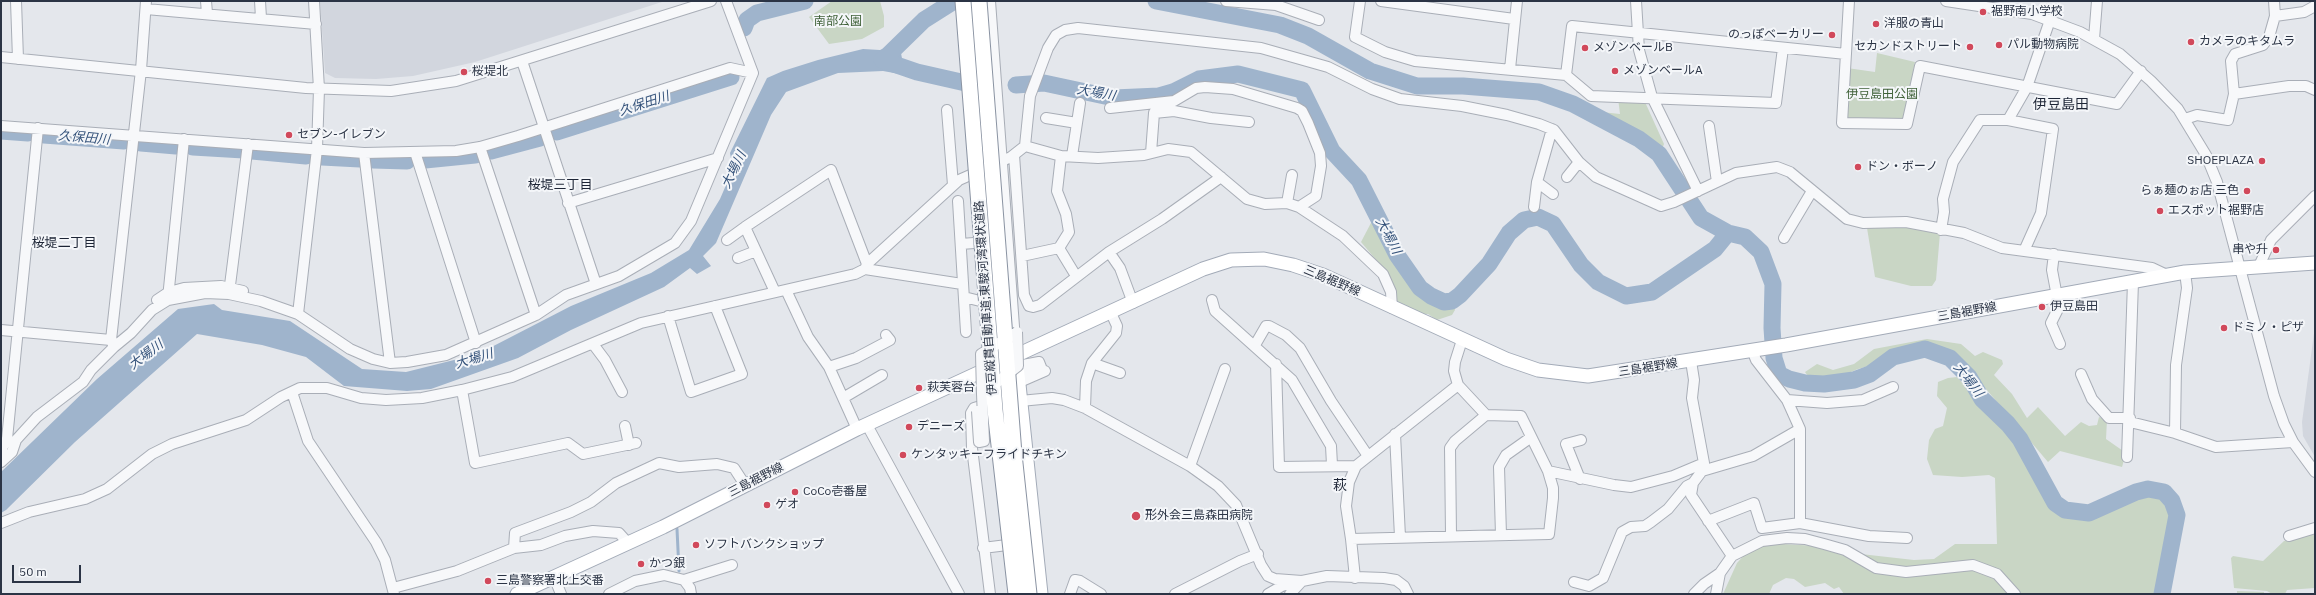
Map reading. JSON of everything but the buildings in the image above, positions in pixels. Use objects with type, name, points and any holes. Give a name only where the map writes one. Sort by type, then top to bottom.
[{"type":"highway","name":"伊豆縦貫自動車道;東駿河湾環状道路","points":[[964,1],[994,410],[1015,594]]},
{"type":"highway","name":"伊豆縦貫自動車道;東駿河湾環状道路","points":[[979,1],[1014,454],[1030,594]]},
{"type":"main road","name":"三島裾野線","points":[[517,594],[628,543],[862,427],[995,365],[1017,361],[1111,313],[1217,264],[1231,260],[1264,259],[1280,261],[1323,275],[1462,340],[1520,365],[1562,374],[1600,375],[1754,350],[2185,272],[2315,263]]},
{"type":"main road","points":[[1017,361],[1041,594]]},
{"type":"main road","points":[[995,365],[1007,545],[1015,594]]},
{"type":"street","points":[[16,1],[18,58]]},
{"type":"street","points":[[206,1],[207,13]]},
{"type":"street","points":[[260,1],[261,18]]},
{"type":"street","points":[[296,310],[317,149],[318,89],[314,1]]},
{"type":"street","points":[[1,57],[318,89],[391,91],[456,81],[711,1]]},
{"type":"street","points":[[1,462],[12,452],[16,440],[37,417],[83,382],[112,343],[131,333],[152,310],[169,296],[230,290],[296,310],[350,349],[373,359],[390,363],[432,358],[476,343],[536,316],[566,295],[619,276],[675,243],[691,221],[753,73],[726,1]]},
{"type":"street","points":[[968,1],[988,242],[995,365]]},
{"type":"street","points":[[990,1],[1017,361]]},
{"type":"street","points":[[1226,1],[1276,5],[1319,20]]},
{"type":"street","points":[[1360,1],[1355,37],[1385,52],[1415,62],[1566,75],[1591,96],[1652,97],[1776,103],[1783,48]]},
{"type":"street","points":[[1382,1],[1514,19]]},
{"type":"street","points":[[1510,70],[1517,1]]},
{"type":"street","points":[[1636,1],[1639,50],[1652,97],[1698,191]]},
{"type":"street","points":[[1849,1],[1842,123],[1907,124],[1920,66],[2117,104],[2141,72]]},
{"type":"street","points":[[1946,1],[2009,10],[2050,20],[2094,39],[2120,54],[2141,72],[2185,119],[2212,168],[2241,268],[2274,396],[2293,442],[2315,472]]},
{"type":"street","points":[[2094,39],[2097,1]]},
{"type":"street","points":[[2185,119],[2197,115],[2228,120],[2234,94],[2231,61],[2235,54],[2262,45],[2269,37],[2275,16],[2274,1]]},
{"type":"street","points":[[112,343],[141,70],[146,5],[316,24]]},
{"type":"street","points":[[2275,16],[2304,12],[2315,6]]},
{"type":"street","points":[[2008,120],[2027,87],[2050,20]]},
{"type":"street","points":[[1566,75],[1572,26],[1846,54]]},
{"type":"street","points":[[1,523],[29,512],[85,499],[107,489],[152,454],[172,444],[246,420],[281,397],[300,388],[327,388],[361,398],[386,400],[422,398],[462,390],[512,377],[641,324],[668,316],[856,274],[866,267],[953,185],[981,169],[1003,161],[1014,155],[1025,146],[1030,96],[1040,70],[1056,35],[1065,30],[1078,28],[1227,43],[1261,48],[1328,67],[1372,89],[1400,99],[1478,108],[1507,115],[1552,129],[1579,162],[1596,177],[1661,206],[1674,202],[1736,173],[1777,167],[1790,172],[1847,219],[1863,223],[1906,222],[1941,230],[1964,233],[2002,248],[2152,268],[2168,276]]},
{"type":"street","points":[[522,61],[596,284]]},
{"type":"street","points":[[1,126],[364,153],[456,151],[480,147],[730,68],[753,73]]},
{"type":"street","points":[[2234,94],[2289,86],[2306,86],[2315,90]]},
{"type":"street","points":[[1110,108],[1174,101],[1196,88],[1211,87],[1234,89],[1297,108],[1302,111],[1320,152],[1321,166],[1316,196],[1299,207]]},
{"type":"street","points":[[1072,156],[1080,103]]},
{"type":"street","points":[[947,110],[953,185]]},
{"type":"street","points":[[1151,153],[1154,113],[1174,111],[1211,118],[1249,122]]},
{"type":"street","points":[[1046,118],[1077,123]]},
{"type":"street","points":[[1941,230],[1943,199],[1953,162],[1980,120],[2008,120],[2053,129],[2041,213],[2024,251]]},
{"type":"street","points":[[1709,126],[1717,182]]},
{"type":"street","points":[[1,450],[7,439],[16,332],[38,128]]},
{"type":"street","points":[[1534,207],[1538,182],[1552,129]]},
{"type":"street","points":[[169,296],[184,139]]},
{"type":"street","points":[[230,290],[248,144]]},
{"type":"street","points":[[1025,146],[1060,156],[1098,158],[1151,153],[1168,149],[1191,152],[1247,198],[1256,203],[1287,203],[1299,207],[1343,236],[1383,274],[1391,292],[1392,308]]},
{"type":"street","points":[[480,147],[536,316]]},
{"type":"street","points":[[415,152],[476,343]]},
{"type":"street","points":[[364,153],[390,363]]},
{"type":"street","points":[[1014,155],[1019,203],[1024,295],[1029,306],[1033,307],[1040,305],[1109,252],[1162,220],[1221,177]]},
{"type":"street","points":[[1022,256],[1059,248],[1070,232],[1066,214],[1057,192],[1060,156]]},
{"type":"street","points":[[568,203],[718,158]]},
{"type":"street","points":[[1567,177],[1579,162]]},
{"type":"street","points":[[727,240],[830,170],[866,267]]},
{"type":"street","points":[[1287,203],[1292,175]]},
{"type":"street","points":[[1538,182],[1553,194]]},
{"type":"street","points":[[1784,238],[1812,191]]},
{"type":"street","points":[[2258,268],[2271,240],[2313,199]]},
{"type":"street","points":[[958,201],[966,332]]},
{"type":"street","points":[[1006,203],[1019,203]]},
{"type":"street","points":[[745,227],[775,292]]},
{"type":"street","points":[[961,244],[988,242]]},
{"type":"street","points":[[1059,248],[1076,276]]},
{"type":"street","points":[[738,258],[756,251]]},
{"type":"street","points":[[1109,252],[1120,268],[1133,303]]},
{"type":"street","points":[[2054,254],[2052,270],[2059,307],[2051,323],[2060,344]]},
{"type":"street","points":[[866,267],[962,284]]},
{"type":"street","points":[[2175,433],[2176,365],[2187,288],[2185,272]]},
{"type":"street","points":[[2127,457],[2130,420],[2133,282]]},
{"type":"street","points":[[786,290],[808,337],[829,367],[843,398],[862,427],[959,594]]},
{"type":"street","points":[[964,297],[992,304]]},
{"type":"street","points":[[1212,300],[1215,311],[1255,345],[1292,380],[1331,446],[1332,465]]},
{"type":"street","points":[[668,316],[691,392],[742,374],[715,306]]},
{"type":"street","points":[[1084,408],[1086,381],[1092,363],[1116,333],[1117,326],[1111,313]]},
{"type":"street","points":[[1255,345],[1266,326],[1269,326],[1286,335],[1300,348],[1331,401],[1368,456]]},
{"type":"street","points":[[977,411],[979,442],[984,440],[982,394],[981,354],[1019,328],[1017,361],[982,394]]},
{"type":"street","points":[[1,330],[112,343]]},
{"type":"street","points":[[829,367],[856,358],[890,340],[886,335]]},
{"type":"street","points":[[1462,340],[1455,362],[1458,385],[1486,415]]},
{"type":"street","points":[[593,344],[605,360],[622,392]]},
{"type":"street","points":[[1754,350],[1756,360],[1787,400],[1800,429],[1800,522]]},
{"type":"street","points":[[1017,361],[1039,362],[1041,367],[1020,378],[1022,381],[1045,371]]},
{"type":"street","points":[[1691,361],[1694,380],[1692,398],[1703,467],[1693,483],[1691,494],[1732,556]]},
{"type":"street","points":[[1092,363],[1120,372]]},
{"type":"street","points":[[1276,364],[1279,467],[1332,465],[1356,466]]},
{"type":"street","points":[[1190,466],[1225,369]]},
{"type":"street","points":[[2081,374],[2092,399],[2109,418],[2130,420],[2216,447],[2293,442]]},
{"type":"street","points":[[843,398],[882,375]]},
{"type":"street","points":[[1355,578],[1352,539],[1346,506],[1349,482],[1356,466],[1458,385]]},
{"type":"street","points":[[1787,400],[1827,403],[1863,400],[1893,387]]},
{"type":"street","points":[[462,390],[475,463],[568,442],[583,454],[633,444],[625,426]]},
{"type":"street","points":[[292,392],[308,441],[376,542],[385,560],[394,591],[457,572],[514,548],[541,545],[565,536],[593,531],[619,533],[628,543]]},
{"type":"street","points":[[1020,401],[1052,398],[1064,400],[1084,408],[1190,466],[1218,486],[1236,505],[1268,576],[1275,579],[1302,581]]},
{"type":"street","points":[[990,594],[983,548],[972,448],[970,413],[977,406],[998,403]]},
{"type":"street","points":[[1352,539],[1451,535],[1549,534],[1553,488],[1548,471],[1530,438],[1521,416],[1486,415],[1455,441],[1450,448],[1451,535]]},
{"type":"street","points":[[1548,471],[1580,479],[1631,487],[1703,467],[1753,456],[1800,429]]},
{"type":"street","points":[[1395,434],[1400,537]]},
{"type":"street","points":[[1501,535],[1499,467],[1506,455],[1530,438]]},
{"type":"street","points":[[1580,479],[1566,444],[1567,442],[1581,440]]},
{"type":"street","points":[[514,548],[514,533],[571,512],[591,502],[616,483],[659,463],[680,467],[717,464],[734,468],[745,485]]},
{"type":"street","points":[[1574,582],[1589,590],[1606,574],[1613,551],[1622,532],[1631,527],[1645,526],[1651,522],[1668,509],[1686,486],[1693,483]]},
{"type":"street","points":[[1708,521],[1754,503],[1762,528],[1764,540]]},
{"type":"street","points":[[1762,528],[1800,522],[1869,536],[1907,538]]},
{"type":"street","points":[[2289,536],[2315,528]]},
{"type":"street","points":[[1694,594],[1704,584],[1720,573],[1732,556],[1764,540],[1787,538],[1805,539],[1844,550],[1876,568],[1906,572],[1973,565],[1997,574],[2015,594]]},
{"type":"street","points":[[983,548],[1007,545]]},
{"type":"street","points":[[1175,594],[1240,561],[1258,554]]},
{"type":"street","points":[[609,594],[635,581],[654,576],[670,576],[684,580],[732,565]]},
{"type":"street","points":[[1716,594],[1720,573]]},
{"type":"street","points":[[1268,594],[1282,586],[1328,576],[1396,580],[1404,586],[1408,594]]},
{"type":"street","points":[[554,577],[561,594]]},
{"type":"street","points":[[684,580],[690,588],[691,594]]},
{"type":"street","points":[[1070,594],[1075,580],[1080,580],[1101,594]]},
{"type":"street","points":[[1290,594],[1302,581]]},
{"type":"shaded area","points":[[320,1],[665,1],[475,62],[413,76],[376,79],[335,78],[325,73]]},
{"type":"shaded area","points":[[2315,326],[2315,457],[2303,436],[2302,422]]},
{"type":"green space","name":"南部公園","points":[[832,1],[880,1],[884,16],[884,27],[862,39],[829,44],[809,17]]},
{"type":"green space","name":"伊豆島田公園","points":[[1877,53],[1915,62],[1903,122],[1849,120],[1846,117],[1847,68],[1875,72]]},
{"type":"green space","points":[[1618,98],[1645,102],[1664,144],[1662,149],[1592,111],[1620,114]]},
{"type":"green space","points":[[1372,221],[1378,225],[1388,246],[1408,275],[1414,287],[1430,300],[1447,305],[1455,305],[1455,310],[1452,315],[1437,320],[1428,314],[1421,314],[1397,302],[1388,274],[1361,242]]},
{"type":"green space","points":[[1889,224],[1940,233],[1936,280],[1932,286],[1911,286],[1875,277],[1867,228]]},
{"type":"green space","points":[[1927,339],[1961,344],[1975,356],[1983,352],[2002,360],[2003,364],[1994,375],[2012,394],[2027,418],[2038,407],[2065,436],[2081,422],[2089,426],[2097,425],[2099,417],[2107,420],[2106,439],[2126,453],[2122,467],[2060,451],[2048,462],[1963,362],[1954,358],[1946,349],[1913,354],[1858,369],[1839,377],[1820,381],[1810,379],[1805,372],[1817,364],[1833,370],[1854,364],[1874,349]]},
{"type":"green space","points":[[1957,377],[2009,432],[2048,498],[2064,514],[2086,517],[2099,509],[2135,495],[2156,494],[2165,501],[2173,516],[2156,594],[1844,594],[1839,587],[1834,589],[1825,583],[1805,587],[1794,579],[1786,578],[1773,585],[1769,594],[1723,594],[1737,563],[1749,550],[1767,543],[1817,546],[1834,551],[1914,560],[1934,559],[1955,544],[1997,544],[1995,478],[1989,475],[1962,477],[1933,475],[1927,459],[1929,440],[1935,429],[1943,426],[1947,408],[1937,396],[1938,382],[1948,378]]},
{"type":"green space","points":[[2315,534],[2315,588],[2287,590],[2285,594],[2272,594],[2267,591],[2234,588],[2231,558],[2233,556],[2263,561],[2284,541]]},
{"type":"green space","points":[[2237,591],[2264,592],[2264,594],[2237,594]]},
{"type":"water","points":[[899,42],[905,75],[883,71],[838,73],[786,92],[771,115],[716,243],[703,256],[711,266],[697,274],[690,268],[664,287],[571,330],[518,358],[431,389],[407,391],[344,386],[306,357],[262,345],[197,334],[75,442],[6,510],[1,513],[1,472],[97,379],[178,309],[214,304],[222,310],[290,321],[362,369],[406,372],[478,354],[571,306],[651,273],[689,250],[720,199],[733,169],[730,153],[767,78],[783,71],[818,60],[863,49],[880,50]]},
{"type":"waterway","name":"久保田川","points":[[744,28],[747,20],[757,13],[805,1]]},
{"type":"waterway","name":"大場川","points":[[883,60],[924,20],[954,1]]},
{"type":"waterway","name":"大場川","points":[[1156,1],[1280,25],[1308,36],[1370,71],[1417,86],[1463,86],[1539,92],[1573,104],[1639,139],[1659,154],[1701,218],[1728,233],[1745,237],[1761,252],[1773,284],[1772,328],[1774,358],[1779,374],[1789,379],[1805,383],[1824,384],[1854,380],[1870,374],[1893,357],[1925,349],[1950,358],[1969,377],[1982,399],[2008,424],[2020,439],[2055,503],[2065,510],[2089,513],[2136,492],[2148,489],[2164,492],[2172,501],[2177,515],[2162,594]]},
{"type":"waterway","name":"大場川","points":[[882,60],[917,72],[970,84]]},
{"type":"waterway","name":"大場川","points":[[1016,85],[1044,83],[1114,98],[1159,96],[1173,92],[1199,79],[1238,74],[1302,90],[1332,151],[1359,180],[1397,255],[1420,288],[1431,296],[1444,302],[1452,301],[1460,295],[1489,264],[1509,233],[1524,220],[1538,217],[1553,224],[1581,265],[1598,282],[1626,296],[1652,292],[1715,249],[1728,233]]},
{"type":"waterway","name":"久保田川","points":[[557,132],[731,77]]},
{"type":"waterway","name":"久保田川","points":[[1,131],[28,133]]},
{"type":"waterway","name":"久保田川","points":[[44,135],[124,141]]},
{"type":"waterway","name":"久保田川","points":[[491,151],[540,138]]},
{"type":"waterway","name":"久保田川","points":[[141,143],[176,146]]},
{"type":"waterway","name":"久保田川","points":[[193,147],[244,150]]},
{"type":"waterway","name":"久保田川","points":[[252,151],[306,156]]},
{"type":"waterway","name":"久保田川","points":[[425,160],[475,155]]},
{"type":"waterway","name":"久保田川","points":[[322,157],[360,159]]},
{"type":"waterway","name":"久保田川","points":[[373,160],[407,161]]},
{"type":"waterway","points":[[677,529],[679,571]]},
{"type":"place","name":"裾野南小学校","points":[[1983,12]]},
{"type":"place","name":"洋服の青山","points":[[1876,24]]},
{"type":"place","name":"のっぽベーカリー","points":[[1832,35]]},
{"type":"place","name":"カメラのキタムラ","points":[[2191,42]]},
{"type":"place","name":"パル動物病院","points":[[1999,45]]},
{"type":"place","name":"セカンドストリート","points":[[1970,47]]},
{"type":"place","name":"メゾンベールB","points":[[1585,48]]},
{"type":"place","name":"メゾンベールA","points":[[1615,71]]},
{"type":"place","name":"桜堤北","points":[[464,72]]},
{"type":"place","name":"セブン-イレブン","points":[[289,135]]},
{"type":"place","name":"SHOEPLAZA","points":[[2262,161]]},
{"type":"place","name":"ドン・ボーノ","points":[[1858,167]]},
{"type":"place","name":"らぁ麺のぉ店 三色","points":[[2247,191]]},
{"type":"place","name":"エスポット裾野店","points":[[2160,211]]},
{"type":"place","name":"串や升","points":[[2276,250]]},
{"type":"place","name":"伊豆島田","points":[[2042,307]]},
{"type":"place","name":"ドミノ・ピザ","points":[[2224,328]]},
{"type":"place","name":"萩芙蓉台","points":[[919,388]]},
{"type":"place","name":"デニーズ","points":[[909,427]]},
{"type":"place","name":"ケンタッキーフライドチキン","points":[[903,455]]},
{"type":"place","name":"CoCo壱番屋","points":[[795,492]]},
{"type":"place","name":"ゲオ","points":[[767,505]]},
{"type":"place","name":"形外会三島森田病院","points":[[1136,516]]},
{"type":"place","name":"ソフトバンクショップ","points":[[696,545]]},
{"type":"place","name":"かつ銀","points":[[641,564]]},
{"type":"place","name":"三島警察署北上交番","points":[[488,581]]},
{"type":"district","name":"伊豆島田","points":[[2061,105]]},
{"type":"district","name":"桜堤三丁目","points":[[560,185]]},
{"type":"district","name":"桜堤二丁目","points":[[64,243]]},
{"type":"district","name":"萩","points":[[1340,486]]}]
